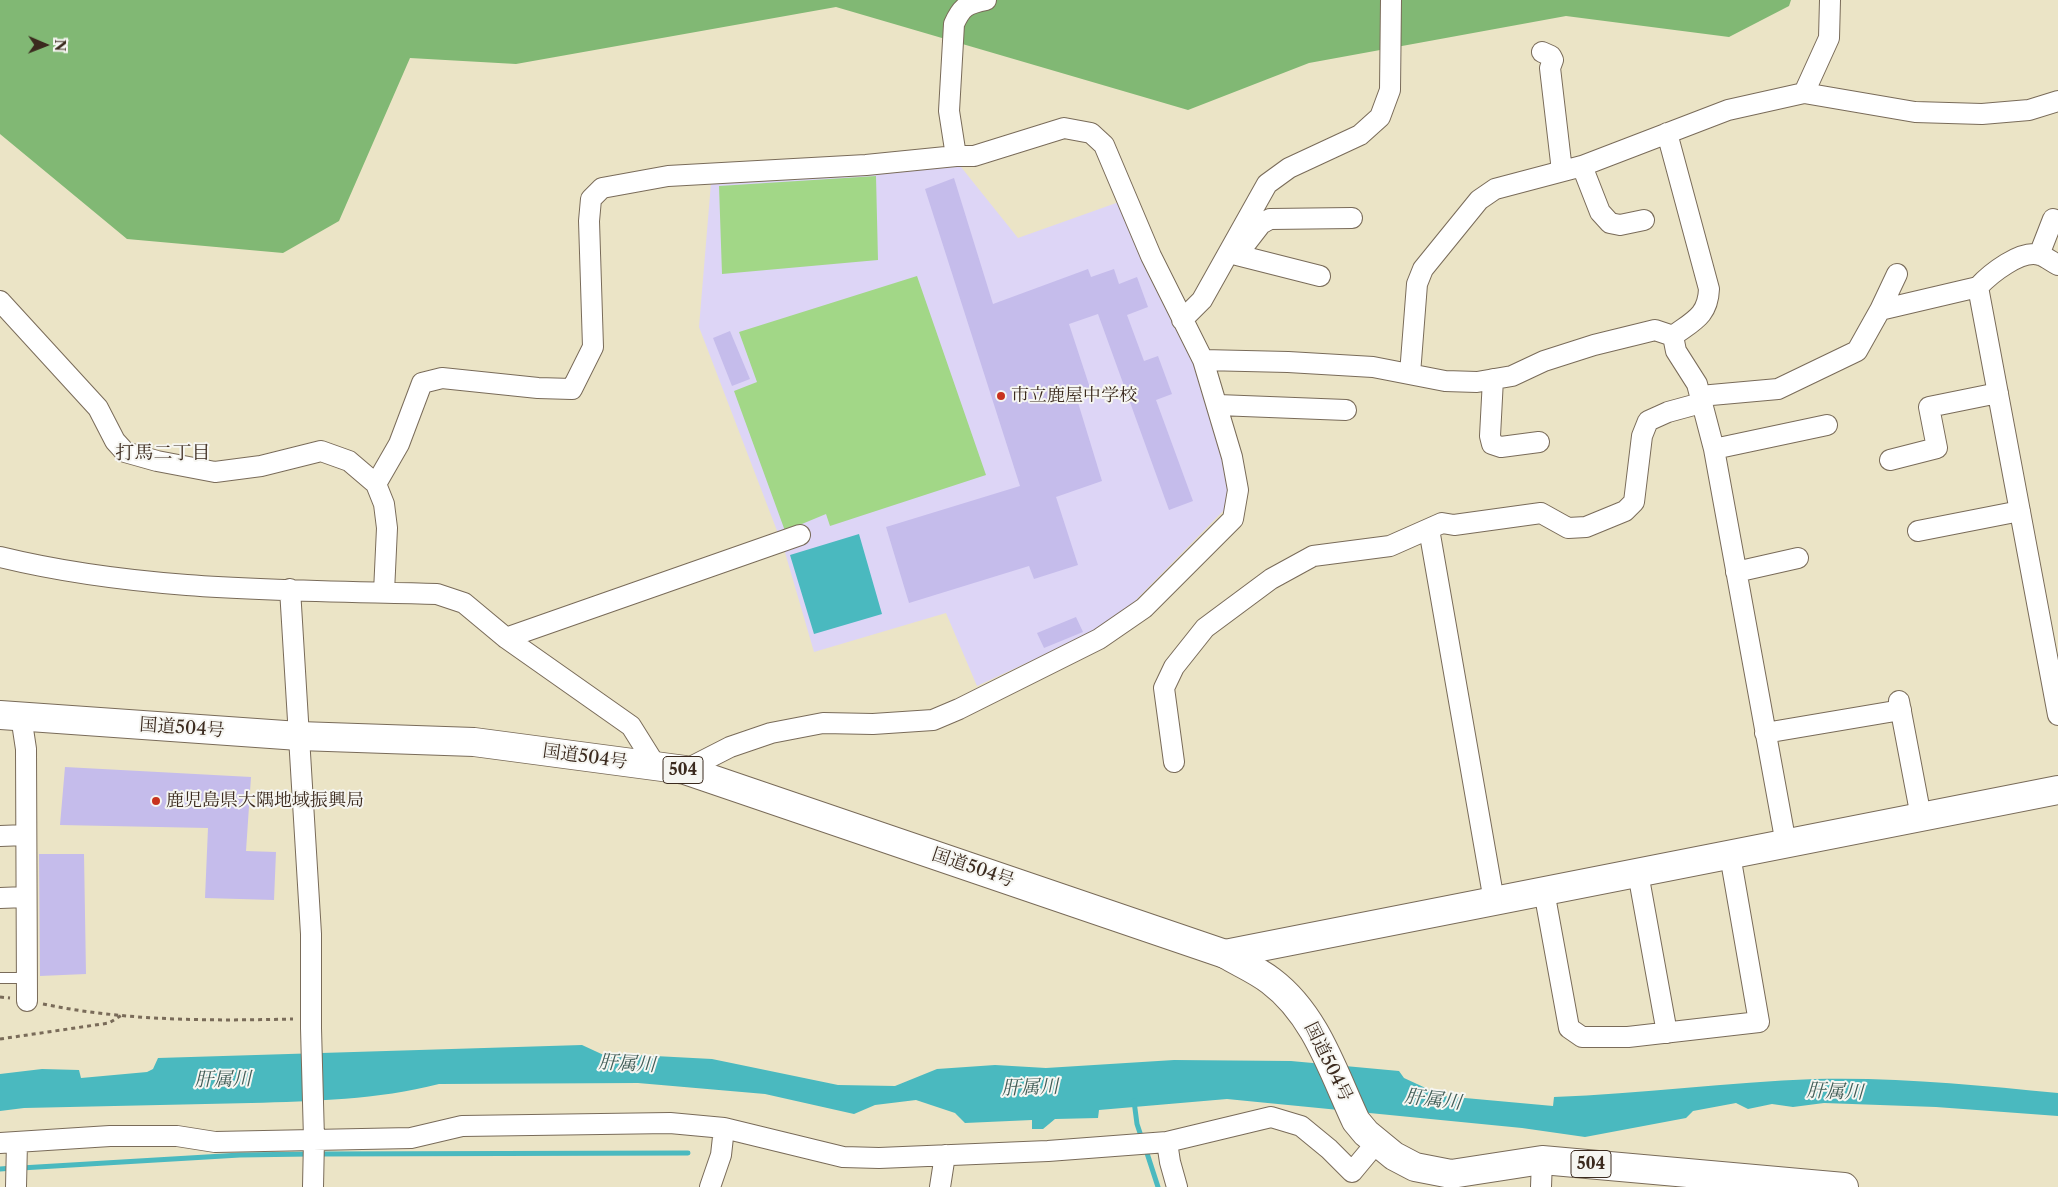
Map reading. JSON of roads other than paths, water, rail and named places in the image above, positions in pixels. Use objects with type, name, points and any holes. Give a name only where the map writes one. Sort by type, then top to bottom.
[{"type":"main road","name":"国道504号","points":[[10,715],[300,736],[474,742],[685,770],[1224,954],[1270,980],[1288,996],[1312,1024],[1356,1121],[1394,1156],[1415,1167],[1451,1174],[1542,1160],[1844,1187]]},
{"type":"main road","points":[[1224,954],[2058,790]]},
{"type":"street","points":[[956,156],[949,111],[954,24],[967,4],[986,0]]},
{"type":"street","points":[[1232,256],[1267,184],[1289,168],[1360,135],[1380,117],[1390,90],[1391,0]]},
{"type":"street","points":[[1804,94],[1829,38],[1830,0]]},
{"type":"street","points":[[1542,52],[1551,56],[1553,60],[1550,68],[1572,169],[1600,212],[1610,223],[1620,224],[1644,220]]},
{"type":"street","points":[[1410,374],[1417,284],[1423,269],[1479,200],[1495,189],[1572,169],[1728,110],[1804,94],[1915,112],[1982,114],[2028,110],[2058,101]]},
{"type":"street","points":[[376,484],[399,444],[422,383],[442,378],[538,388],[572,389],[593,346],[589,221],[591,199],[602,188],[668,176],[866,165],[974,156],[1064,128],[1091,133],[1104,145],[1151,256],[1203,360],[1232,457],[1238,490],[1233,520],[1169,584],[1136,613],[1098,639],[1067,656],[959,709],[933,720],[873,724],[823,724],[771,733],[730,747],[685,770]]},
{"type":"street","points":[[1667,133],[1709,289],[1708,303],[1701,314],[1673,336]]},
{"type":"street","points":[[1182,320],[1202,300],[1232,256],[1261,224],[1270,219],[1352,218]]},
{"type":"street","points":[[2039,255],[2053,219]]},
{"type":"street","points":[[1880,310],[1978,287],[1991,273],[2025,255],[2039,255],[2058,265]]},
{"type":"street","points":[[1232,256],[1320,276]]},
{"type":"street","points":[[1174,762],[1164,688],[1174,667],[1205,628],[1271,579],[1313,556],[1390,546],[1442,523],[1454,525],[1541,514],[1568,528],[1586,527],[1625,511],[1634,502],[1642,436],[1648,421],[1701,399],[1778,390],[1857,351],[1880,310],[1897,274]]},
{"type":"street","points":[[1978,287],[2058,715]]},
{"type":"street","points":[[0,301],[98,408],[115,441],[125,452],[157,461],[215,472],[261,466],[322,451],[349,461],[376,484],[384,504],[387,528],[384,592]]},
{"type":"street","points":[[1203,360],[1373,367],[1445,381],[1477,382],[1512,376],[1544,361],[1655,330],[1673,336]]},
{"type":"street","points":[[1673,336],[1676,351],[1696,384],[1714,450],[1786,844]]},
{"type":"street","points":[[1493,379],[1490,436],[1492,444],[1501,447],[1539,442]]},
{"type":"street","points":[[1890,460],[1937,448],[1929,407],[1998,393]]},
{"type":"street","points":[[1218,405],[1346,410]]},
{"type":"street","points":[[1714,450],[1827,425]]},
{"type":"street","points":[[1918,531],[2020,511]]},
{"type":"street","points":[[1429,529],[1494,901]]},
{"type":"street","points":[[506,638],[800,535]]},
{"type":"street","points":[[0,557],[43,568],[174,584],[438,594],[464,603],[506,638],[632,726],[656,766]]},
{"type":"street","points":[[1736,572],[1798,558]]},
{"type":"street","points":[[290,589],[311,934],[313,1187]]},
{"type":"street","points":[[1765,733],[1900,706],[1921,817]]},
{"type":"street","points":[[10,715],[26,749],[27,1001]]},
{"type":"street","points":[[0,836],[26,835]]},
{"type":"street","points":[[1544,891],[1570,1028],[1582,1037],[1628,1038],[1759,1022],[1730,855]]},
{"type":"street","points":[[1638,873],[1667,1033]]},
{"type":"street","points":[[0,898],[26,897]]},
{"type":"street","points":[[16,1187],[9,1143],[110,1136],[177,1136],[215,1142],[314,1131],[411,1138],[462,1126],[670,1123],[724,1128],[843,1157],[879,1158],[1048,1151],[1167,1142],[1271,1116],[1301,1126],[1329,1149],[1352,1172],[1377,1142]]},
{"type":"street","points":[[710,1187],[721,1155],[724,1128]]},
{"type":"street","points":[[1167,1142],[1177,1187]]},
{"type":"street","points":[[940,1187],[945,1155]]},
{"type":"street","points":[[1541,1187],[1542,1160]]},
{"type":"lane","points":[[0,978],[27,978]]},
{"type":"water","points":[[859,534],[882,614],[814,634],[790,555]]},
{"type":"water","name":"肝属川","points":[[582,1045],[608,1057],[617,1054],[712,1059],[838,1085],[895,1086],[937,1069],[995,1065],[1046,1068],[1174,1060],[1291,1061],[1399,1071],[1404,1078],[1443,1096],[1553,1106],[1554,1097],[1815,1079],[1907,1080],[2058,1093],[2058,1116],[1936,1107],[1824,1103],[1793,1107],[1772,1104],[1748,1109],[1736,1103],[1693,1111],[1686,1118],[1585,1137],[1522,1128],[1227,1099],[1099,1110],[1098,1118],[1055,1119],[1043,1129],[1032,1129],[1032,1120],[965,1123],[955,1113],[916,1100],[875,1105],[854,1114],[765,1094],[638,1083],[439,1084],[369,1097],[322,1100],[24,1108],[0,1111],[0,1074],[42,1069],[79,1070],[81,1078],[147,1072],[153,1069],[158,1058]]},
{"type":"waterway","points":[[1134,1101],[1137,1124],[1142,1139]]},
{"type":"waterway","points":[[1145,1147],[1158,1187]]},
{"type":"waterway","points":[[318,1154],[688,1153]]},
{"type":"waterway","points":[[21,1168],[240,1155],[310,1154]]},
{"type":"waterway","points":[[0,1169],[13,1168]]},
{"type":"place","name":"市立鹿屋中学校","points":[[1001,396]]},
{"type":"place","name":"鹿児島県大隅地域振興局","points":[[156,801]]},
{"type":"district","name":"打馬二丁目","points":[[163,454]]}]
